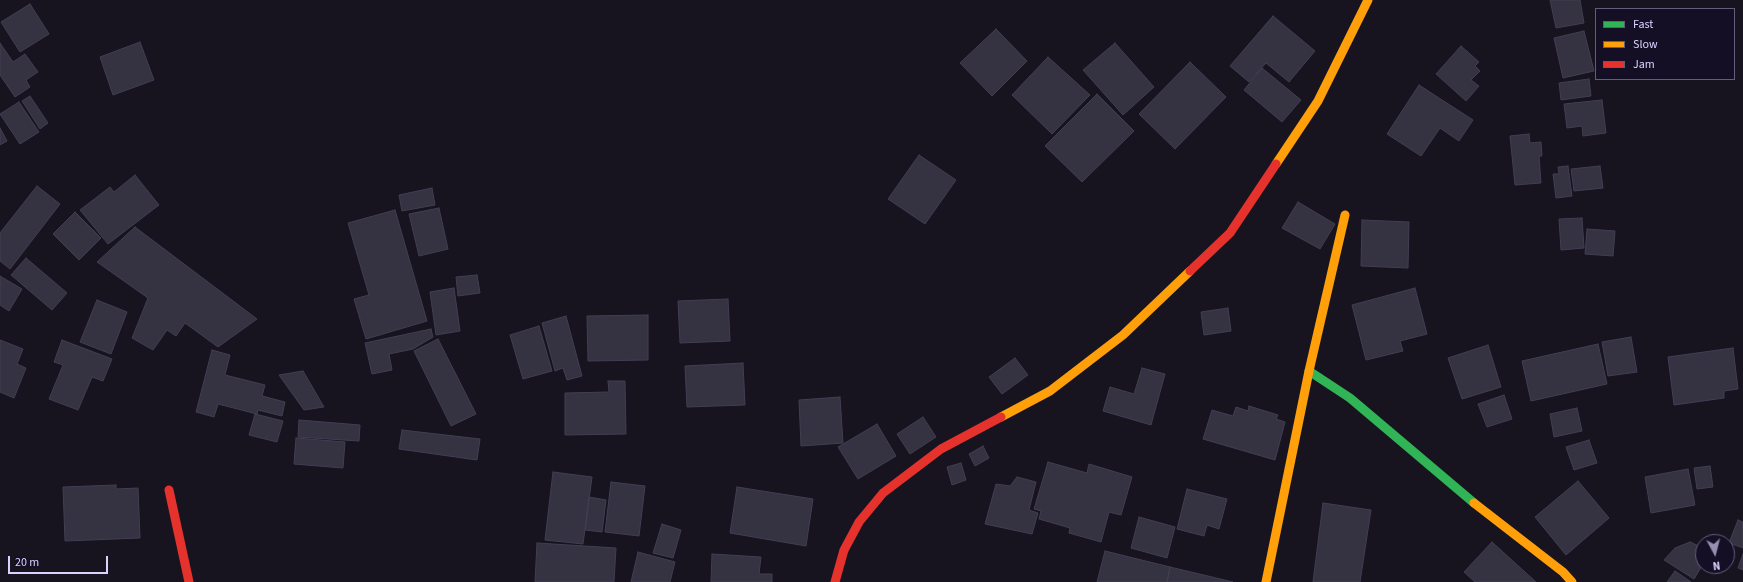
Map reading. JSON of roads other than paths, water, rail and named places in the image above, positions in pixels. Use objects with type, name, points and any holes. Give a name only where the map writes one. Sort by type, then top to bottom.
[{"type":"street","points":[[834,582],[844,550],[859,522],[883,492],[942,449],[1056,386],[1123,335],[1230,233],[1318,101],[1368,0]]},
{"type":"street","points":[[1266,582],[1309,370],[1345,215]]},
{"type":"street","points":[[1309,370],[1350,398],[1462,493],[1563,572],[1572,582]]},
{"type":"street","points":[[169,490],[189,582]]}]
